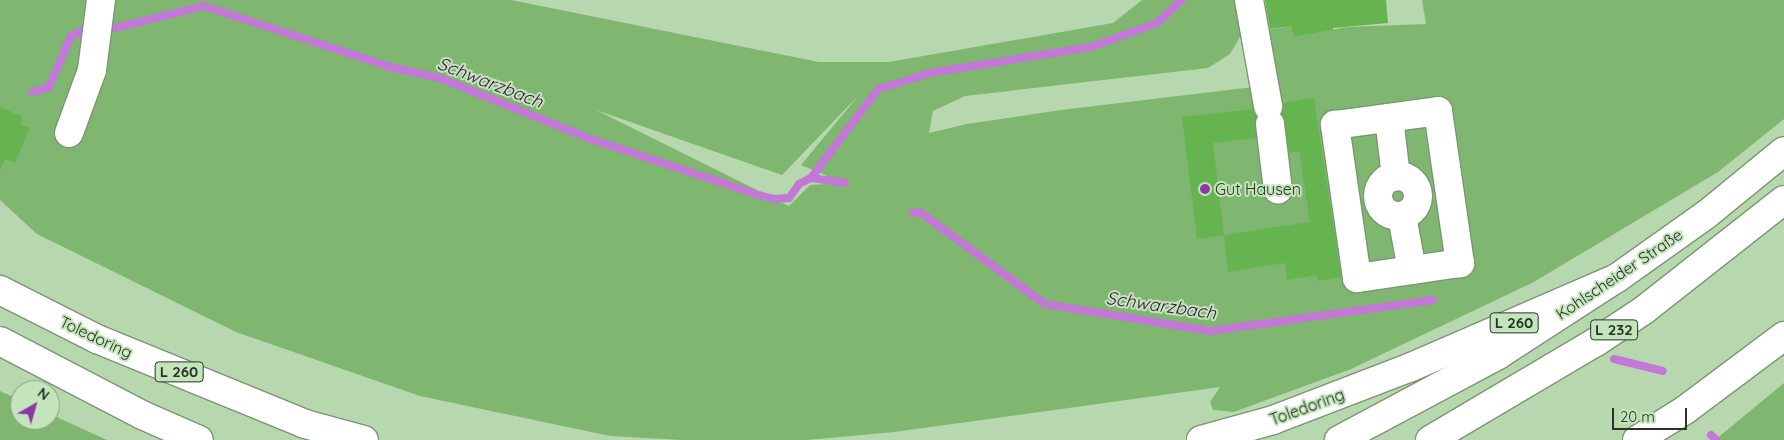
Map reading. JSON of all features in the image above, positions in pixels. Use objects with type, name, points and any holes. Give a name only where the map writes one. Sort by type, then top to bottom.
[{"type":"main road","points":[[69,133],[92,70],[100,0]]},
{"type":"main road","points":[[1249,0],[1269,115],[1278,190]]},
{"type":"main road","points":[[1438,110],[1460,263],[1412,270],[1357,278],[1335,125],[1438,110]]},
{"type":"main road","points":[[1389,118],[1396,177],[1381,185],[1379,202],[1388,214],[1402,216],[1412,270]]},
{"type":"main road","name":"Kohlscheider Straße","points":[[1339,440],[1498,355],[1617,278],[1707,214],[1784,150]]},
{"type":"main road","name":"L 232","points":[[1430,440],[1596,342],[1644,310],[1784,200]]},
{"type":"main road","name":"Toledoring","points":[[1201,440],[1273,420],[1411,368],[1617,278]]},
{"type":"main road","name":"Toledoring","points":[[0,290],[97,339],[305,424],[364,440]]},
{"type":"main road","points":[[1637,440],[1685,410],[1784,336]]},
{"type":"main road","points":[[0,341],[142,415],[199,440]]},
{"type":"green space","points":[[0,0],[511,0],[819,62],[889,62],[1113,23],[1142,0],[1237,0],[1241,35],[1230,54],[1208,68],[965,96],[933,111],[929,133],[967,124],[1061,110],[1270,85],[1262,31],[1291,26],[1293,37],[1347,27],[1426,24],[1422,0],[1784,0],[1784,119],[1718,172],[1532,283],[1351,369],[1234,412],[1213,410],[1210,402],[1220,387],[894,432],[807,440],[683,440],[610,436],[420,396],[236,332],[37,234],[0,200]],"holes":[[[858,96],[801,165],[844,183],[810,185],[789,206],[596,110],[782,175]]]},
{"type":"green space","points":[[1784,383],[1784,440],[1715,440]]},
{"type":"green space","points":[[0,391],[10,396],[10,430],[60,430],[60,419],[107,440],[0,440]]},
{"type":"building","points":[[1265,0],[1386,0],[1388,23],[1333,28],[1333,30],[1293,37],[1291,26],[1270,29]]},
{"type":"building","points":[[1314,98],[1341,277],[1318,281],[1317,275],[1287,280],[1285,263],[1228,272],[1224,235],[1310,222],[1299,151],[1289,153],[1281,114],[1283,103]]},
{"type":"building","points":[[0,107],[23,117],[20,124],[30,128],[15,163],[5,159],[0,171]]},
{"type":"building","name":"Gut Hausen","points":[[1253,109],[1257,117],[1256,138],[1213,143],[1224,235],[1197,239],[1182,117]]},
{"type":"waterway","points":[[811,178],[878,89],[930,73],[1091,47],[1157,23],[1182,0]]},
{"type":"waterway","name":"Schwarzbach","points":[[115,28],[204,6],[394,68],[440,78],[585,137],[755,194],[774,199],[789,198],[799,184],[811,178],[845,183]]},
{"type":"waterway","name":"Schwarzbach","points":[[32,92],[49,87],[71,36],[86,29]]},
{"type":"waterway","name":"Schwarzbach","points":[[913,213],[920,212],[1045,304],[1210,331],[1433,300]]},
{"type":"waterway","name":"Schwarzbach","points":[[1614,359],[1663,371]]},
{"type":"waterway","name":"Schwarzbach","points":[[1711,435],[1716,440]]},
{"type":"place","name":"Gut Hausen","points":[[1205,189]]}]
